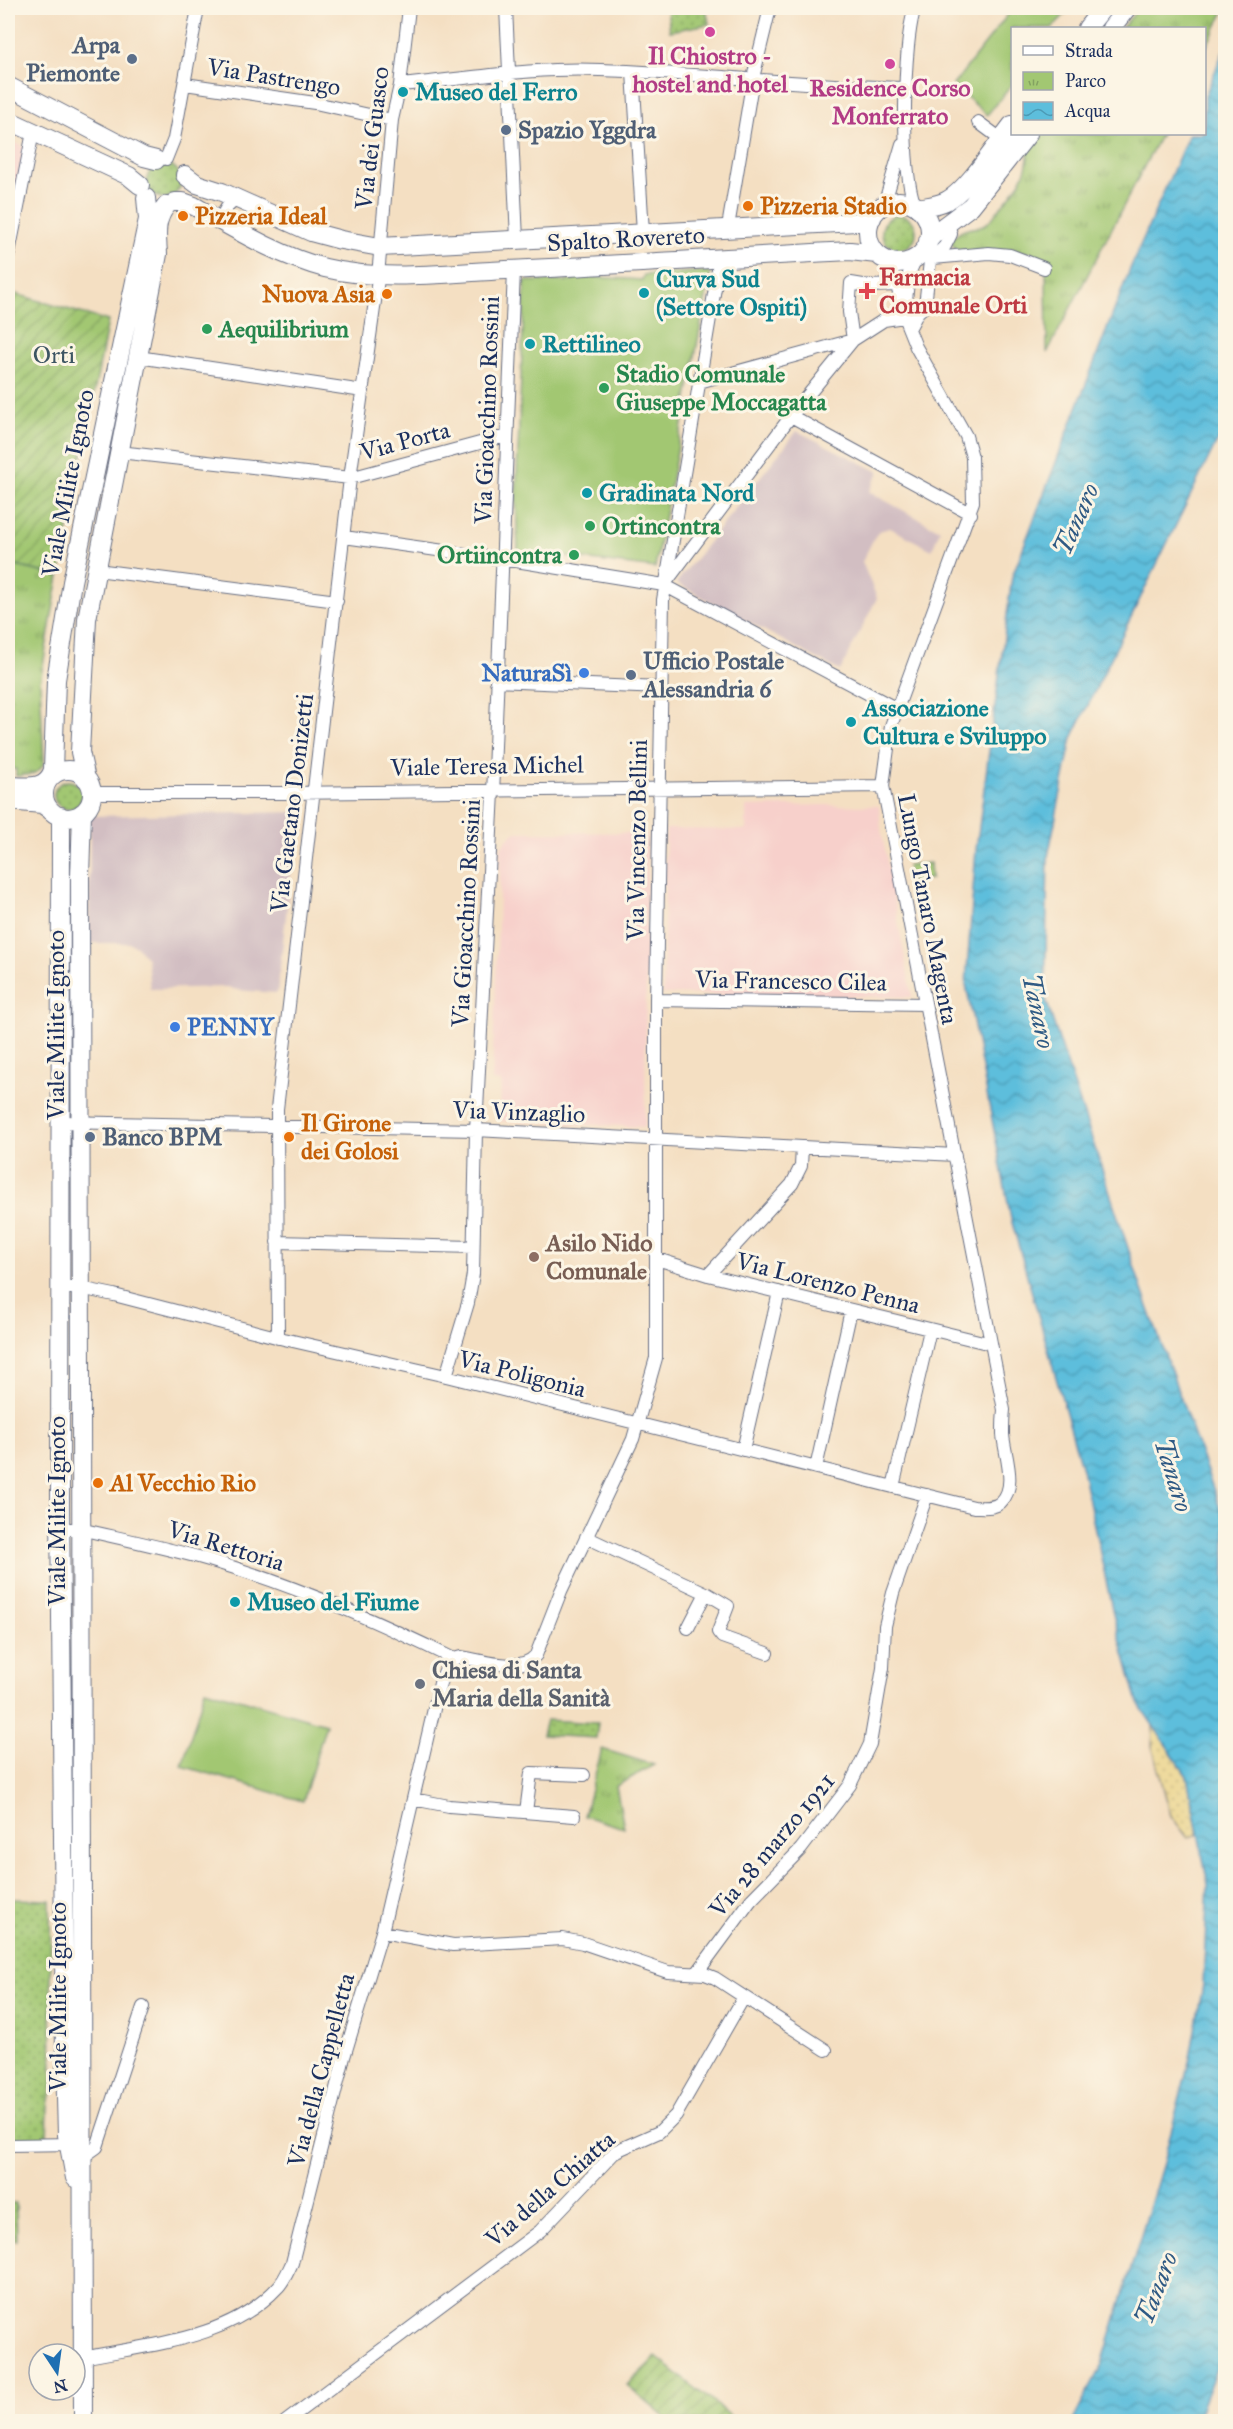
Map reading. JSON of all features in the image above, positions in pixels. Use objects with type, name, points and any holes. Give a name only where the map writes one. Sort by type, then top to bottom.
[{"type":"main road","points":[[1088,27],[1103,8]]},
{"type":"main road","points":[[1112,27],[1127,8]]},
{"type":"main road","points":[[8,86],[144,157],[177,164],[185,175],[185,189],[171,204],[156,204],[129,176],[8,120]]},
{"type":"main road","points":[[917,208],[951,198],[1011,126]]},
{"type":"main road","points":[[926,252],[929,226],[925,215],[917,208],[902,201],[878,211],[868,235],[870,244],[880,256],[902,263],[926,252],[948,224],[971,206],[1027,135]]},
{"type":"main road","points":[[143,192],[143,170],[161,160]]},
{"type":"main road","name":"Spalto Rovereto","points":[[185,175],[196,184],[311,232],[380,247],[857,222],[878,211]]},
{"type":"main road","name":"Viale Milite Ignoto","points":[[49,779],[53,771],[55,753],[56,680],[72,582],[148,216],[143,192]]},
{"type":"main road","name":"Spalto Rovereto","points":[[171,204],[184,202],[275,249],[313,265],[378,275],[514,270],[855,250],[880,256]]},
{"type":"main road","name":"Viale Milite Ignoto","points":[[89,786],[80,752],[87,619],[158,254],[156,230],[162,212],[171,204]]},
{"type":"main road","points":[[8,786],[35,787],[59,772],[69,770],[78,773],[89,786],[89,803],[82,813],[71,817],[55,812],[42,804],[8,801]]},
{"type":"main road","points":[[49,779],[44,794],[55,812]]},
{"type":"main road","name":"Viale Milite Ignoto","points":[[55,812],[60,1122],[60,1528],[81,2209],[83,2342]]},
{"type":"main road","name":"Viale Milite Ignoto","points":[[78,2148],[81,1529],[80,876],[82,813]]},
{"type":"main road","name":"Viale Milite Ignoto","points":[[83,2402],[83,2421]]},
{"type":"street","points":[[161,160],[172,147],[198,8]]},
{"type":"street","name":"Via dei Guasco","points":[[378,275],[392,120],[400,85],[409,8]]},
{"type":"street","points":[[506,8],[517,239]]},
{"type":"street","points":[[728,227],[753,78],[770,8]]},
{"type":"street","points":[[903,8],[910,30]]},
{"type":"street","points":[[915,8],[910,30],[905,134],[911,196],[917,208]]},
{"type":"street","points":[[400,85],[509,72],[599,69],[753,78],[831,86],[906,88]]},
{"type":"street","points":[[633,72],[644,232]]},
{"type":"street","name":"Via Pastrengo","points":[[185,84],[315,103],[392,120]]},
{"type":"street","points":[[978,122],[1001,139]]},
{"type":"street","points":[[8,258],[33,132]]},
{"type":"street","points":[[878,211],[905,134]]},
{"type":"street","points":[[222,222],[227,206],[239,200]]},
{"type":"street","points":[[926,252],[1010,255],[1044,268]]},
{"type":"street","points":[[699,382],[853,340],[884,320],[904,317],[909,274],[926,252]]},
{"type":"street","points":[[909,329],[918,312],[925,306],[926,252]]},
{"type":"street","name":"Lungo Tanaro Magenta","points":[[880,256],[892,271],[904,317],[916,347],[966,436],[972,457],[974,502],[891,726],[883,786],[1004,1410],[1003,1435],[1009,1478],[1007,1495],[1000,1503],[989,1507],[974,1507]]},
{"type":"street","name":"Via Vincenzo Bellini","points":[[454,1659],[461,1656],[519,1664],[527,1663],[533,1658],[586,1537],[626,1456],[638,1424],[656,1359],[656,1000],[664,585],[720,258]]},
{"type":"street","name":"Via Gioacchino Rossini","points":[[446,1376],[468,1303],[473,1274],[476,1130],[493,790],[514,270]]},
{"type":"street","name":"Via Gaetano Donizetti","points":[[278,1338],[277,1126],[350,478],[378,275]]},
{"type":"street","points":[[664,585],[791,416],[853,340],[849,312],[851,283],[868,286],[897,285]]},
{"type":"street","points":[[138,357],[363,391]]},
{"type":"street","points":[[791,416],[970,514]]},
{"type":"street","name":"Via Porta","points":[[350,478],[506,436]]},
{"type":"street","points":[[119,452],[350,478]]},
{"type":"street","points":[[344,537],[664,585],[897,709]]},
{"type":"street","points":[[97,570],[337,601]]},
{"type":"street","points":[[496,681],[661,688]]},
{"type":"street","name":"Viale Teresa Michel","points":[[89,786],[314,792],[883,786]]},
{"type":"street","name":"Via Francesco Cilea","points":[[656,1000],[925,1005]]},
{"type":"street","name":"Via Vinzaglio","points":[[60,1122],[476,1130],[955,1155]]},
{"type":"street","points":[[708,1275],[792,1184],[801,1166],[802,1147]]},
{"type":"street","points":[[277,1242],[473,1248]]},
{"type":"street","name":"Via Lorenzo Penna","points":[[657,1259],[708,1275],[991,1344]]},
{"type":"street","name":"Via Poligonia","points":[[60,1288],[80,1288],[974,1507]]},
{"type":"street","points":[[743,1450],[779,1292]]},
{"type":"street","points":[[816,1468],[851,1310]]},
{"type":"street","points":[[893,1487],[930,1329]]},
{"type":"street","name":"Via 28 marzo 1921","points":[[697,1973],[751,1900],[801,1849],[850,1785],[870,1744],[883,1668],[885,1626],[893,1593],[927,1495]]},
{"type":"street","name":"Via Rettoria","points":[[60,1528],[81,1529],[208,1560],[260,1576],[379,1622],[454,1659]]},
{"type":"street","points":[[586,1537],[706,1593],[728,1606],[718,1632],[722,1637],[767,1653]]},
{"type":"street","points":[[688,1628],[706,1593]]},
{"type":"street","name":"Via della Cappelletta","points":[[87,2357],[198,2334],[230,2324],[259,2304],[280,2285],[292,2263],[344,2057],[382,1932],[440,1683],[446,1668],[454,1659]]},
{"type":"street","points":[[526,1812],[531,1773],[584,1776]]},
{"type":"street","points":[[413,1799],[449,1806],[574,1816]]},
{"type":"street","points":[[382,1932],[453,1945],[564,1939],[583,1943],[668,1972],[697,1973],[716,1978],[826,2050]]},
{"type":"street","name":"Via della Chiatta","points":[[285,2421],[540,2231],[616,2151],[666,2127],[676,2115],[744,1997]]},
{"type":"street","points":[[8,2145],[97,2147],[143,2007]]},
{"type":"shaded area","points":[[8,139],[26,148],[8,234]]},
{"type":"shaded area","points":[[797,431],[879,472],[869,492],[940,530],[932,550],[890,528],[879,531],[874,538],[862,562],[877,598],[840,671],[676,583]]},
{"type":"shaded area","points":[[879,806],[881,829],[912,997],[663,994],[666,829],[746,830],[746,807]]},
{"type":"shaded area","points":[[298,812],[277,993],[237,990],[228,987],[150,989],[147,959],[137,946],[129,943],[89,943],[90,816]]},
{"type":"shaded area","points":[[516,832],[647,833],[645,1127],[500,1121],[501,1082],[492,1081],[501,847]]},
{"type":"green space","points":[[667,8],[706,8],[709,24],[670,31]]},
{"type":"green space","points":[[1013,8],[1071,8],[1053,27],[1011,27],[1011,86],[987,115],[953,85]]},
{"type":"green space","points":[[1139,8],[1225,8],[1206,47],[1206,27],[1123,27]]},
{"type":"green space","points":[[1036,135],[1160,135],[1047,353],[1046,268],[1030,252],[958,252],[950,241],[965,230],[989,222],[1011,195],[1025,172],[1027,146]]},
{"type":"green space","points":[[164,164],[176,169],[181,181],[176,193],[164,198],[152,193],[147,181],[152,169]]},
{"type":"green space","points":[[899,215],[911,220],[916,232],[911,244],[899,249],[887,244],[882,232],[887,220]]},
{"type":"green space","name":"Stadio Comunale Giuseppe Moccagatta","points":[[711,271],[655,568],[518,551],[516,497],[525,281],[573,281],[574,277],[579,276],[642,280],[644,275]]},
{"type":"green space","name":"Orti","points":[[9,292],[108,321],[59,576],[8,564]]},
{"type":"green space","points":[[8,564],[59,576],[40,682],[44,763],[36,772],[16,776],[16,769],[8,769]]},
{"type":"green space","points":[[68,781],[78,785],[82,795],[78,805],[68,809],[58,805],[54,795],[58,785]]},
{"type":"green space","points":[[930,863],[931,879],[910,881],[907,865]]},
{"type":"green space","points":[[205,1689],[326,1724],[303,1801],[182,1766]]},
{"type":"green space","points":[[546,1720],[598,1723],[596,1738],[542,1735]]},
{"type":"green space","points":[[602,1749],[654,1765],[616,1786],[624,1828],[584,1816]]},
{"type":"green space","points":[[8,1899],[50,1900],[52,2084],[48,2106],[47,2141],[8,2141]]},
{"type":"green space","points":[[8,2203],[16,2203],[17,2240],[8,2240]]},
{"type":"green space","points":[[656,2357],[737,2421],[669,2421],[627,2385]]},
{"type":"sand","points":[[1153,1725],[1187,1776],[1198,1834],[1188,1838],[1171,1816],[1152,1746]]},
{"type":"water","name":"Tanaro","points":[[1225,47],[1225,429],[1213,449],[1072,738],[1048,856],[1045,997],[1141,1287],[1225,1522],[1225,2346],[1196,2421],[1073,2421],[1102,2364],[1163,2163],[1190,2058],[1203,1985],[1208,1884],[1187,1776],[1138,1703],[1114,1618],[1082,1469],[1011,1219],[966,984],[976,850],[1012,577],[1130,269],[1189,135],[1206,135],[1206,94]]},
{"type":"place","name":"Il Chiostro - hostel and hotel","points":[[710,32]]},
{"type":"place","name":"Arpa Piemonte","points":[[132,59]]},
{"type":"place","name":"Residence Corso Monferrato","points":[[890,64]]},
{"type":"place","name":"Museo del Ferro","points":[[403,92]]},
{"type":"place","name":"Spazio Yggdra","points":[[506,130]]},
{"type":"place","name":"Pizzeria Stadio","points":[[748,206]]},
{"type":"place","name":"Pizzeria Ideal","points":[[183,216]]},
{"type":"place","name":"Farmacia Comunale Orti","points":[[867,291]]},
{"type":"place","name":"Curva Sud (Settore Ospiti)","points":[[644,293]]},
{"type":"place","name":"Nuova Asia","points":[[387,294]]},
{"type":"place","name":"Aequilibrium","points":[[207,329]]},
{"type":"place","name":"Rettilineo","points":[[530,344]]},
{"type":"place","name":"Stadio Comunale Giuseppe Moccagatta","points":[[604,388]]},
{"type":"place","name":"Gradinata Nord","points":[[587,493]]},
{"type":"place","name":"Ortincontra","points":[[590,526]]},
{"type":"place","name":"Ortiincontra","points":[[574,555]]},
{"type":"place","name":"NaturaSì","points":[[584,673]]},
{"type":"place","name":"Ufficio Postale Alessandria 6","points":[[631,675]]},
{"type":"place","name":"Associazione Cultura e Sviluppo","points":[[851,722]]},
{"type":"place","name":"PENNY","points":[[175,1027]]},
{"type":"place","name":"Banco BPM","points":[[90,1137]]},
{"type":"place","name":"Il Girone dei Golosi","points":[[289,1137]]},
{"type":"place","name":"Asilo Nido Comunale","points":[[534,1257]]},
{"type":"place","name":"Al Vecchio Rio","points":[[98,1483]]},
{"type":"place","name":"Museo del Fiume","points":[[235,1602]]},
{"type":"place","name":"Chiesa di Santa Maria della Sanità","points":[[420,1684]]}]
